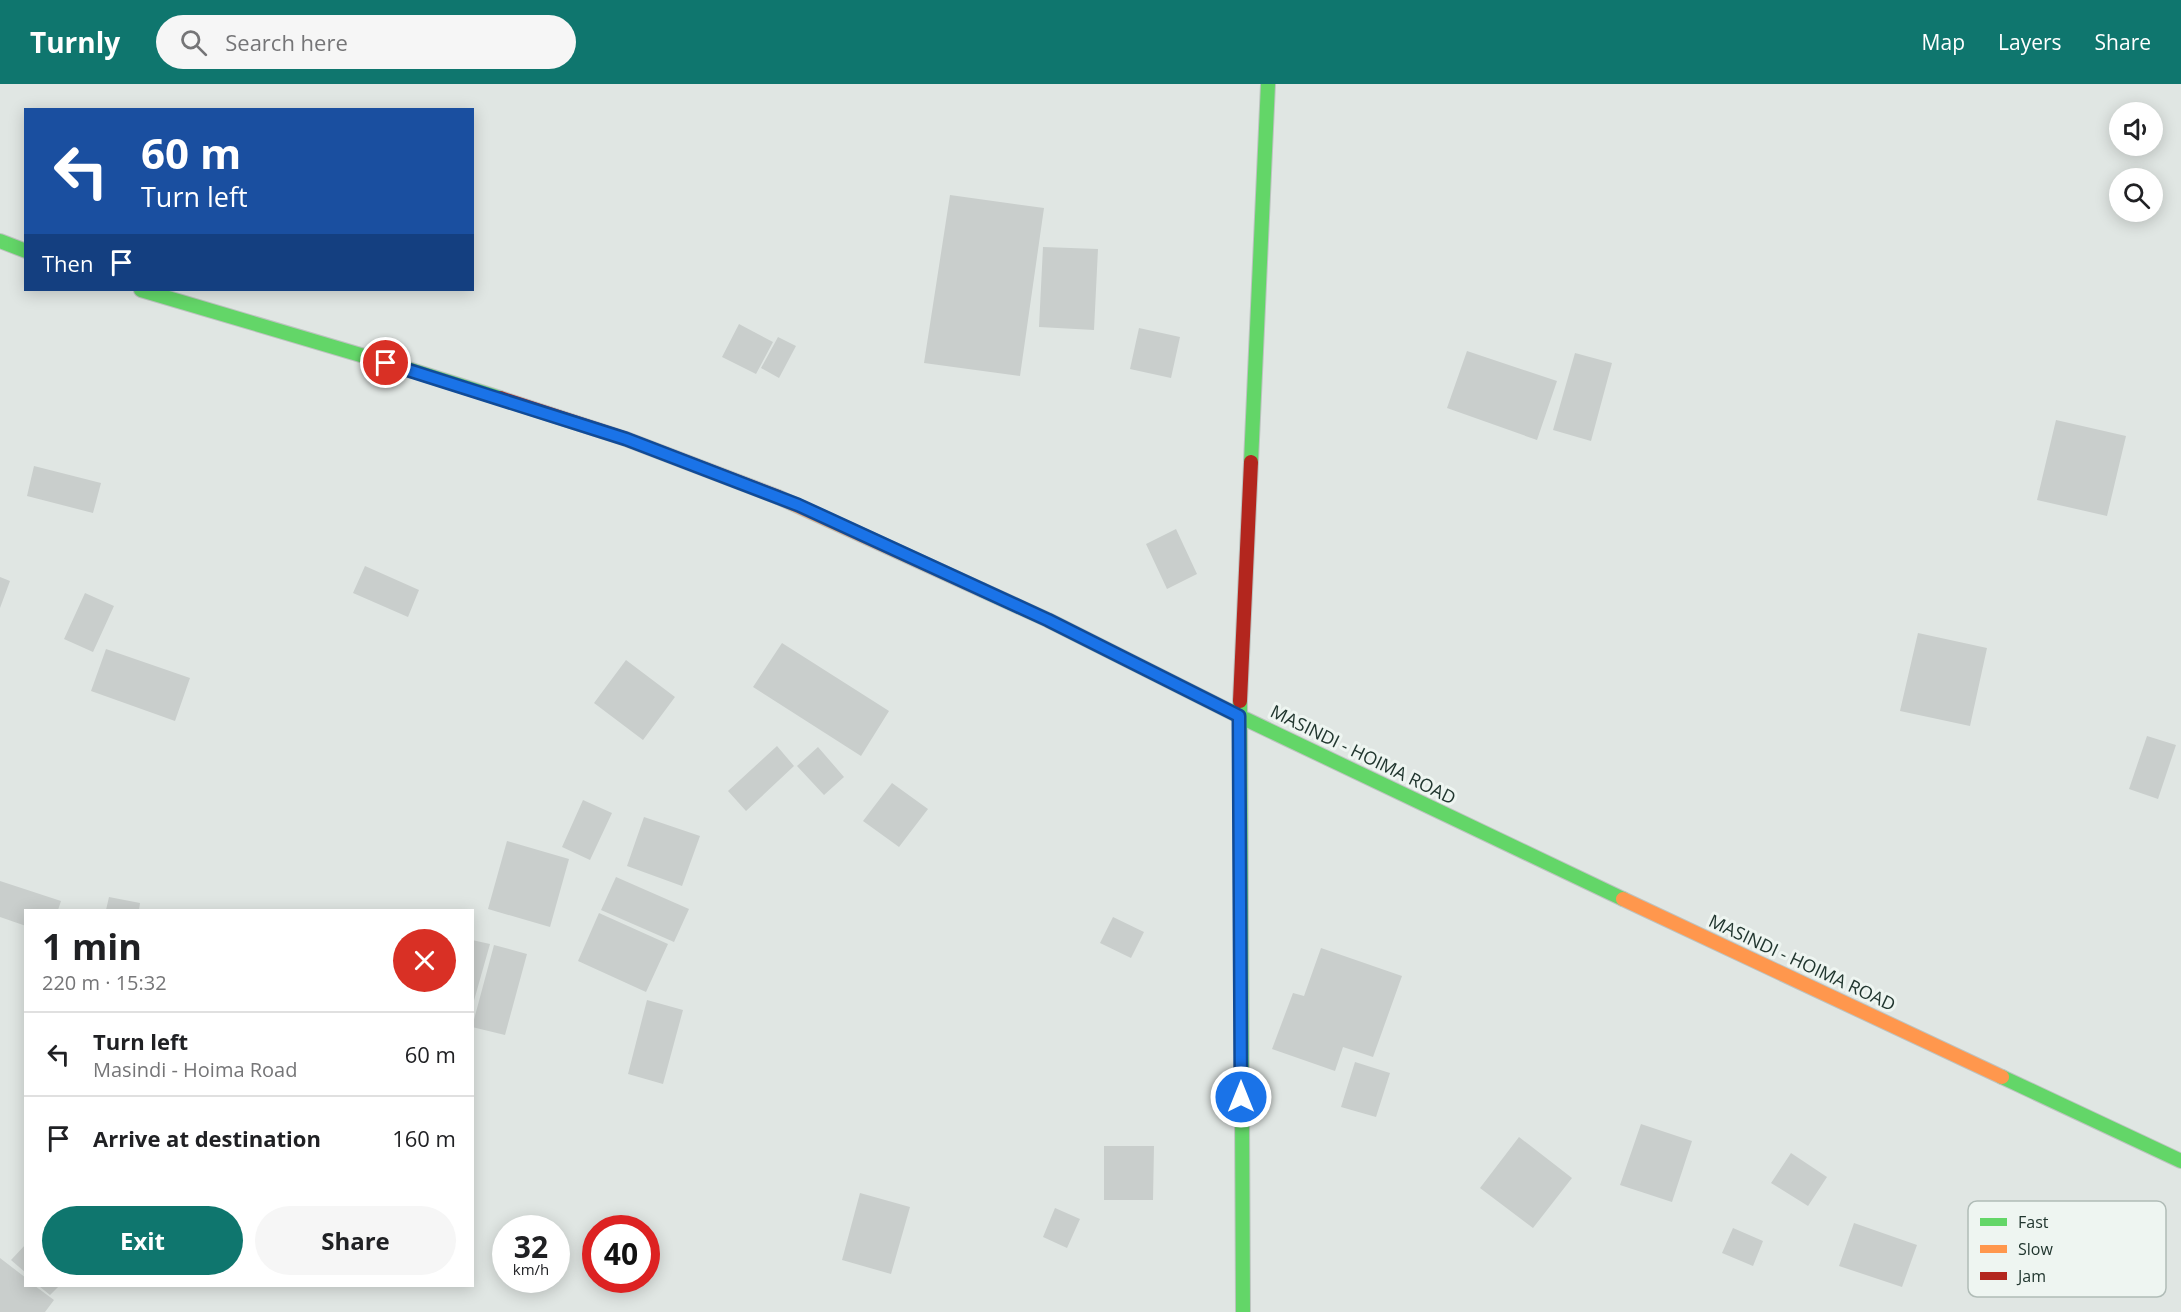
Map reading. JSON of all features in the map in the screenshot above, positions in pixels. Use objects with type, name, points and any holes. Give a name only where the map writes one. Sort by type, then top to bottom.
[{"type":"main road","points":[[1243,1312],[1239,716],[1268,84]]},
{"type":"main road","points":[[0,242],[24,250]]},
{"type":"main road","name":"MASINDI - HOIMA ROAD","points":[[144,291],[408,369],[615,435],[798,505],[1048,620],[1239,716],[1491,837],[2181,1161]]},
{"type":"building","points":[[950,195],[1044,208],[1020,376],[924,363]]},
{"type":"building","points":[[1043,247],[1098,249],[1094,330],[1039,327]]},
{"type":"building","points":[[739,324],[773,342],[756,374],[722,357]]},
{"type":"building","points":[[1139,328],[1180,337],[1171,378],[1130,369]]},
{"type":"building","points":[[778,337],[796,346],[779,378],[761,368]]},
{"type":"building","points":[[1467,351],[1557,381],[1537,440],[1447,408]]},
{"type":"building","points":[[1575,353],[1612,363],[1591,441],[1553,430]]},
{"type":"building","points":[[2056,420],[2126,436],[2107,516],[2037,500]]},
{"type":"building","points":[[34,466],[101,483],[93,513],[27,496]]},
{"type":"building","points":[[1176,529],[1197,574],[1167,589],[1146,544]]},
{"type":"building","points":[[365,566],[419,590],[408,617],[353,593]]},
{"type":"building","points":[[0,577],[10,581],[0,608]]},
{"type":"building","points":[[85,593],[114,606],[93,652],[64,639]]},
{"type":"building","points":[[1918,633],[1987,648],[1970,726],[1900,711]]},
{"type":"building","points":[[782,643],[889,711],[861,756],[753,687]]},
{"type":"building","points":[[106,649],[190,678],[175,721],[91,691]]},
{"type":"building","points":[[626,660],[675,697],[643,740],[594,703]]},
{"type":"building","points":[[2147,736],[2176,745],[2158,799],[2129,789]]},
{"type":"building","points":[[777,746],[794,766],[746,811],[728,791]]},
{"type":"building","points":[[818,747],[844,777],[824,795],[797,766]]},
{"type":"building","points":[[892,783],[928,809],[899,847],[863,821]]},
{"type":"building","points":[[583,800],[612,813],[590,860],[562,847]]},
{"type":"building","points":[[644,817],[700,836],[682,886],[627,866]]},
{"type":"building","points":[[507,841],[569,859],[550,927],[488,909]]},
{"type":"building","points":[[616,877],[689,909],[674,942],[601,910]]},
{"type":"building","points":[[0,881],[61,901],[58,909],[24,909],[24,925],[0,917]]},
{"type":"building","points":[[109,897],[140,903],[139,909],[106,909]]},
{"type":"building","points":[[599,913],[668,944],[646,992],[578,961]]},
{"type":"building","points":[[1113,917],[1144,932],[1131,958],[1100,943]]},
{"type":"building","points":[[474,940],[490,944],[474,1000]]},
{"type":"building","points":[[494,945],[527,954],[505,1035],[474,1027],[474,1020]]},
{"type":"building","points":[[1321,948],[1402,976],[1373,1057],[1343,1047],[1335,1071],[1272,1049],[1293,993],[1304,996]]},
{"type":"building","points":[[647,1000],[683,1010],[663,1084],[628,1074]]},
{"type":"building","points":[[1355,1062],[1390,1073],[1376,1117],[1341,1107]]},
{"type":"building","points":[[1641,1124],[1692,1141],[1672,1202],[1620,1185]]},
{"type":"building","points":[[1519,1137],[1572,1178],[1533,1228],[1480,1188]]},
{"type":"building","points":[[1104,1146],[1154,1146],[1153,1200],[1104,1200]]},
{"type":"building","points":[[1791,1153],[1827,1177],[1808,1206],[1771,1183]]},
{"type":"building","points":[[860,1193],[910,1207],[891,1274],[842,1260]]},
{"type":"building","points":[[1055,1208],[1080,1219],[1067,1248],[1043,1237]]},
{"type":"building","points":[[1854,1223],[1917,1245],[1902,1287],[1839,1266]]},
{"type":"building","points":[[1733,1228],[1763,1241],[1753,1266],[1722,1253]]},
{"type":"building","points":[[24,1246],[24,1271],[11,1260]]},
{"type":"building","points":[[0,1258],[24,1276],[24,1287],[36,1287],[54,1300],[45,1312],[0,1312]]},
{"type":"building","points":[[40,1287],[58,1287],[50,1295]]},
{"type":"traffic: fast","points":[[1251,462],[1268,84]]},
{"type":"traffic: fast","points":[[0,241],[24,250]]},
{"type":"traffic: fast","points":[[144,291],[500,398]]},
{"type":"traffic: fast","points":[[982,590],[1048,620],[1239,716],[1623,899]]},
{"type":"traffic: fast","points":[[1240,701],[1243,1312]]},
{"type":"traffic: fast","points":[[2002,1077],[2181,1161]]},
{"type":"traffic: slow","points":[[778,497],[982,590]]},
{"type":"traffic: slow","points":[[1623,899],[2002,1077]]},
{"type":"traffic: jam","points":[[500,398],[626,439],[778,497]]},
{"type":"traffic: jam","points":[[1240,701],[1251,462]]},
{"type":"route","points":[[386,363],[626,439],[798,505],[1048,620],[1239,716],[1241,1097]]}]
